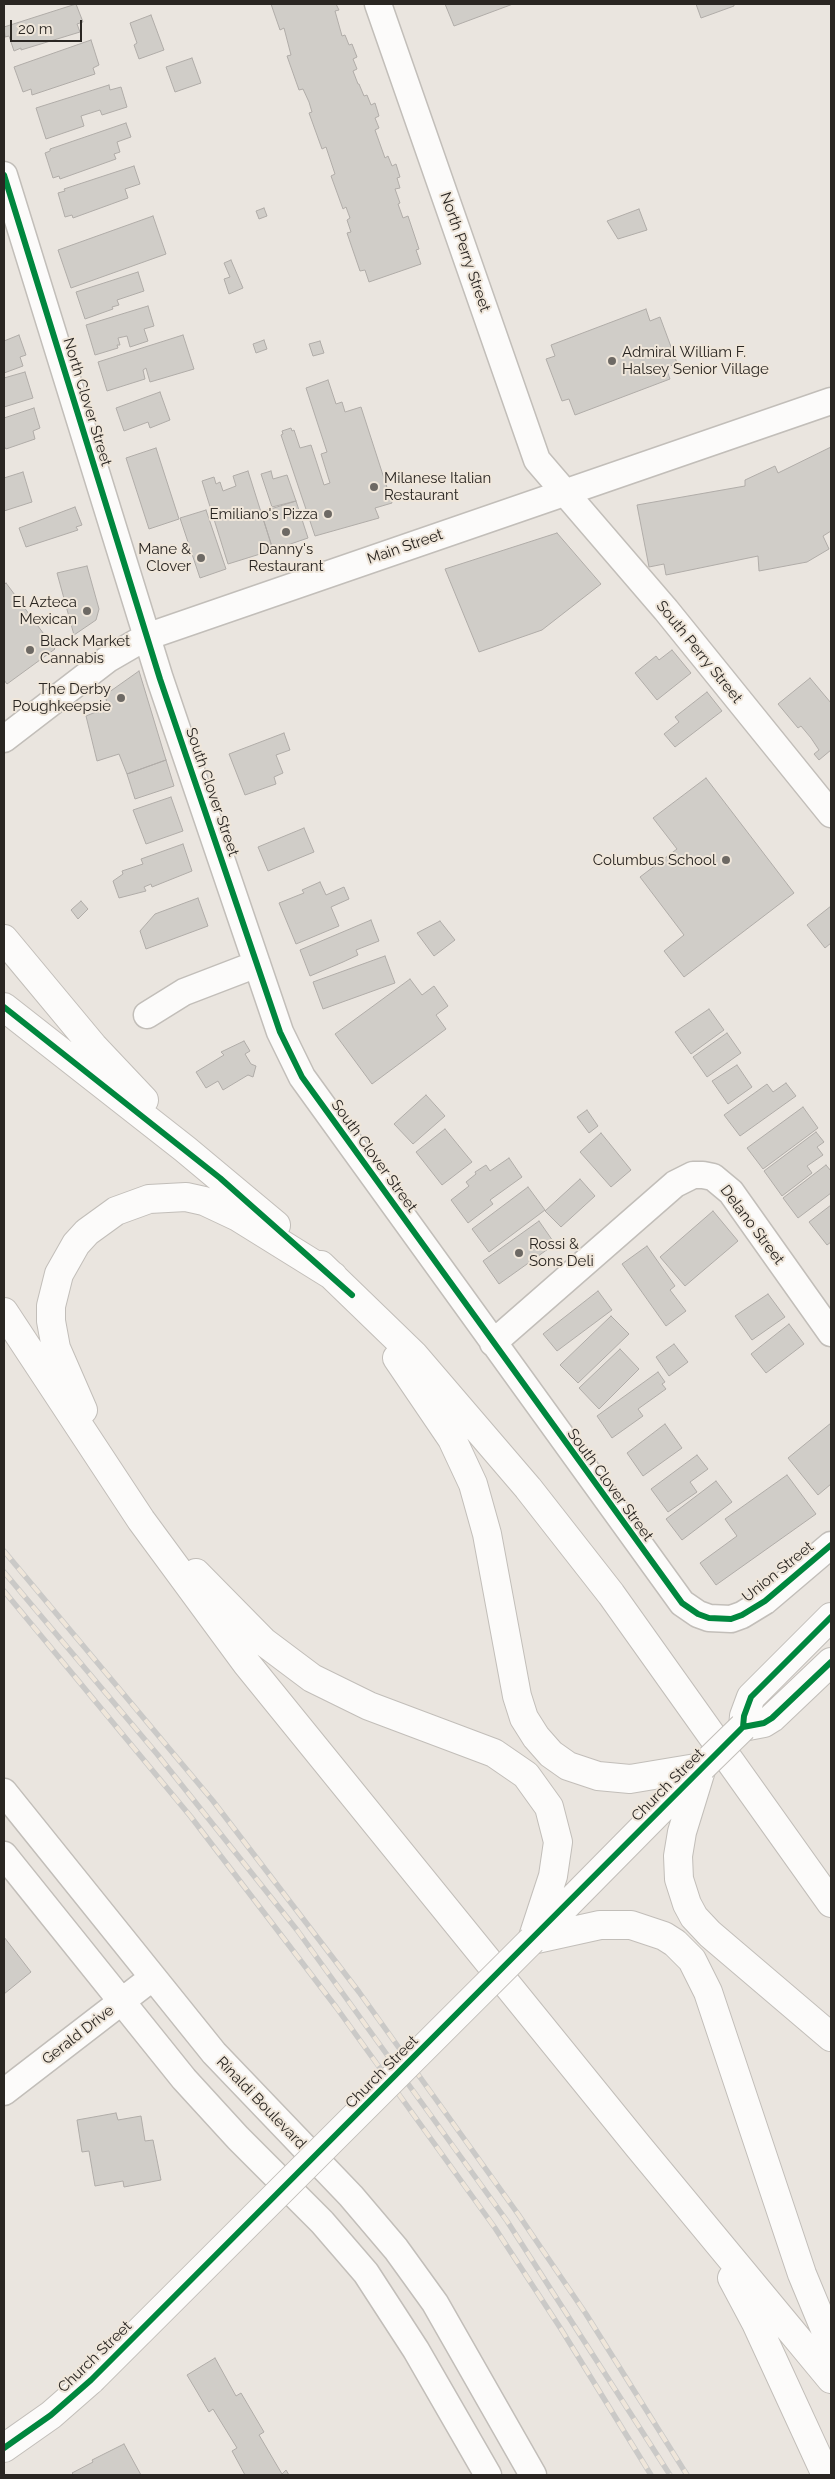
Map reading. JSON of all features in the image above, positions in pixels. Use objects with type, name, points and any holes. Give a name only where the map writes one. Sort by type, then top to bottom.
[{"type":"highway","points":[[4,938],[93,1046],[220,1178]]},
{"type":"highway","points":[[4,1007],[220,1178],[343,1285],[444,1388],[501,1454],[611,1594],[831,1902]]},
{"type":"highway","points":[[532,1940],[553,1876],[558,1842],[549,1807],[531,1780],[516,1767],[494,1753],[369,1706],[331,1689],[295,1667],[249,1629],[125,1497],[60,1362],[53,1336],[51,1306],[59,1274],[66,1258],[86,1232],[100,1220],[132,1203],[149,1199],[186,1197],[222,1208],[343,1285],[442,1423],[466,1468],[487,1534],[517,1696],[524,1718],[536,1738],[551,1754],[568,1766],[588,1774],[608,1778],[630,1779],[702,1767],[679,1845],[679,1879],[687,1904],[694,1917],[710,1934],[831,2037]]},
{"type":"highway","points":[[4,1312],[125,1497],[204,1609],[300,1733],[831,2379]]},
{"type":"highway","points":[[4,1327],[43,1374]]},
{"type":"highway","points":[[831,1617],[751,1697],[744,1716],[743,1727],[764,1723],[772,1718],[831,1662]]},
{"type":"highway","name":"Church Street","points":[[4,2448],[33,2428],[91,2380],[743,1727]]},
{"type":"highway","points":[[532,1940],[600,1925],[631,1925],[664,1936],[675,1943],[692,1960],[708,1992],[802,2274],[831,2344]]},
{"type":"highway","points":[[692,2212],[742,2296],[826,2475]]},
{"type":"street","name":"North Perry Street","points":[[378,4],[537,460],[564,492]]},
{"type":"street","name":"North Clover Street","points":[[4,175],[146,636]]},
{"type":"street","name":"Main Street","points":[[4,739],[108,659],[146,636],[831,401]]},
{"type":"street","name":"South Perry Street","points":[[564,492],[666,610],[831,814]]},
{"type":"street","name":"South Clover Street","points":[[146,636],[280,1032],[302,1077],[675,1596],[690,1610],[708,1618]]},
{"type":"street","points":[[147,1015],[184,992],[256,964]]},
{"type":"street","name":"Delano Street","points":[[492,1343],[675,1184],[693,1175],[713,1177],[731,1192],[831,1333]]},
{"type":"street","name":"Union Street","points":[[708,1618],[730,1619],[753,1610],[831,1545]]},
{"type":"street","name":"Rinaldi Boulevard","points":[[4,1792],[214,2053],[351,2196],[396,2248],[435,2303],[533,2475]]},
{"type":"street","points":[[4,1855],[120,2002],[206,2103],[311,2210],[366,2273],[416,2350],[488,2475]]},
{"type":"street","name":"Gerald Drive","points":[[4,2092],[152,1978]]},
{"type":"building","points":[[76,4],[83,22],[77,24],[80,32],[14,51],[9,36],[5,37],[4,27]]},
{"type":"building","points":[[271,4],[336,4],[339,10],[335,11],[342,36],[345,35],[349,45],[352,44],[357,57],[353,59],[357,69],[353,71],[358,84],[364,96],[367,95],[371,105],[375,103],[379,116],[375,118],[379,128],[375,130],[385,158],[388,156],[392,166],[396,164],[400,177],[397,178],[400,188],[395,189],[400,203],[398,204],[403,218],[408,216],[419,249],[416,250],[421,264],[369,282],[365,270],[360,271],[347,233],[351,232],[347,220],[350,218],[346,207],[343,209],[331,176],[335,174],[326,147],[322,149],[309,113],[312,112],[309,102],[303,89],[299,90],[287,56],[291,55],[284,28],[280,30]]},
{"type":"building","points":[[445,4],[513,4],[454,26]]},
{"type":"building","points":[[696,4],[734,4],[734,6],[701,18]]},
{"type":"building","points":[[151,15],[164,50],[139,59],[134,45],[137,43],[130,23]]},
{"type":"building","points":[[91,40],[99,65],[93,68],[95,74],[32,95],[31,89],[23,92],[14,67]]},
{"type":"building","points":[[192,58],[201,83],[175,92],[166,67]]},
{"type":"building","points":[[109,85],[110,90],[121,87],[127,107],[102,115],[100,110],[81,116],[84,126],[46,139],[36,108]]},
{"type":"building","points":[[126,123],[131,137],[117,142],[120,152],[114,154],[116,159],[60,179],[59,176],[53,178],[45,153],[50,151],[50,149]]},
{"type":"building","points":[[134,166],[140,184],[125,189],[128,198],[73,218],[72,215],[65,217],[58,193],[65,191],[64,189]]},
{"type":"building","points":[[264,208],[267,216],[259,219],[256,211]]},
{"type":"building","points":[[639,209],[647,230],[618,239],[607,221]]},
{"type":"building","points":[[153,216],[166,254],[71,288],[58,250]]},
{"type":"building","points":[[231,260],[243,288],[229,294],[224,279],[230,277],[224,263]]},
{"type":"building","points":[[138,272],[144,291],[117,300],[119,305],[112,307],[113,309],[85,319],[76,292]]},
{"type":"building","points":[[148,306],[154,326],[144,329],[148,341],[130,347],[127,336],[118,338],[120,345],[117,345],[118,348],[95,355],[86,325]]},
{"type":"building","name":"Admiral William F. Halsey Senior Village","points":[[646,309],[650,321],[660,317],[677,363],[666,368],[670,379],[575,415],[569,399],[562,401],[546,359],[555,356],[551,345]]},
{"type":"building","points":[[19,335],[26,355],[20,357],[23,366],[4,373],[4,341]]},
{"type":"building","points":[[183,335],[194,369],[150,382],[146,368],[143,370],[145,379],[107,391],[98,362]]},
{"type":"building","points":[[264,340],[267,349],[256,353],[253,344]]},
{"type":"building","points":[[320,341],[324,353],[313,356],[309,344]]},
{"type":"building","points":[[25,372],[33,398],[4,407],[4,378]]},
{"type":"building","points":[[328,380],[336,404],[342,402],[345,412],[361,407],[392,503],[375,508],[379,518],[315,536],[281,435],[283,434],[282,431],[291,428],[292,431],[294,430],[300,448],[311,445],[324,485],[330,483],[321,454],[327,452],[306,388]]},
{"type":"building","points":[[160,392],[170,420],[150,428],[148,422],[124,431],[116,408]]},
{"type":"building","points":[[34,408],[40,428],[33,431],[35,439],[6,449],[4,446],[4,418]]},
{"type":"building","points":[[831,447],[831,531],[823,536],[829,549],[807,562],[759,571],[758,556],[666,575],[664,564],[649,567],[637,505],[745,486],[745,480],[775,466],[778,473]]},
{"type":"building","points":[[156,448],[179,519],[149,529],[126,458]]},
{"type":"building","points":[[248,471],[273,550],[228,564],[202,481],[214,477],[216,484],[220,482],[223,491],[236,486],[233,476]]},
{"type":"building","points":[[271,471],[273,479],[287,475],[296,501],[272,507],[261,474]]},
{"type":"building","points":[[23,472],[32,502],[4,511],[4,478]]},
{"type":"building","points":[[296,501],[308,538],[273,550],[261,512]]},
{"type":"building","points":[[75,507],[82,525],[76,527],[78,530],[26,547],[19,528]]},
{"type":"building","points":[[206,510],[226,569],[200,578],[180,518]]},
{"type":"building","points":[[557,533],[601,584],[542,630],[479,652],[445,569]]},
{"type":"building","points":[[87,566],[99,609],[96,620],[74,635],[57,573]]},
{"type":"building","points":[[6,583],[55,649],[7,684],[4,680],[4,585]]},
{"type":"building","points":[[672,650],[691,673],[657,700],[635,673],[656,656],[659,660]]},
{"type":"building","points":[[139,671],[166,760],[127,774],[119,754],[97,761],[86,716],[108,707],[105,695]]},
{"type":"building","points":[[810,678],[831,703],[831,750],[819,760],[814,754],[819,750],[811,738],[801,726],[798,728],[778,704]]},
{"type":"building","points":[[707,692],[722,711],[675,747],[664,734],[679,722],[675,717]]},
{"type":"building","points":[[284,733],[290,750],[276,755],[283,773],[274,777],[276,784],[245,795],[229,754]]},
{"type":"building","points":[[166,760],[174,786],[135,799],[127,774]]},
{"type":"building","points":[[706,778],[794,893],[684,977],[664,951],[684,935],[640,877],[677,849],[653,818]]},
{"type":"building","points":[[171,797],[183,831],[146,844],[133,810]]},
{"type":"building","points":[[304,828],[314,852],[268,871],[258,847]]},
{"type":"building","points":[[183,844],[192,871],[152,887],[151,884],[144,887],[146,891],[119,898],[113,881],[123,874],[122,871],[143,864],[141,859]]},
{"type":"building","points":[[320,882],[326,895],[344,887],[349,899],[331,907],[339,926],[296,944],[279,903],[304,893],[302,890]]},
{"type":"building","points":[[198,898],[208,926],[146,949],[140,931],[155,914]]},
{"type":"building","points":[[81,901],[88,909],[78,919],[71,910]]},
{"type":"building","points":[[831,906],[831,943],[825,948],[807,925]]},
{"type":"building","points":[[371,920],[379,941],[356,950],[358,955],[310,976],[300,950]]},
{"type":"building","points":[[440,921],[455,940],[434,956],[417,933]]},
{"type":"building","points":[[385,956],[395,983],[323,1009],[313,982]]},
{"type":"building","points":[[410,979],[422,995],[434,986],[448,1006],[436,1015],[446,1029],[372,1084],[335,1034]]},
{"type":"building","points":[[709,1009],[724,1030],[691,1054],[675,1032]]},
{"type":"building","points":[[727,1033],[741,1053],[707,1077],[693,1057]]},
{"type":"building","points":[[244,1041],[250,1051],[245,1054],[251,1064],[256,1066],[253,1077],[248,1075],[223,1090],[218,1081],[206,1088],[196,1072],[224,1055],[221,1052]]},
{"type":"building","points":[[737,1065],[752,1087],[728,1104],[712,1081]]},
{"type":"building","points":[[786,1083],[796,1096],[740,1136],[724,1115],[767,1084],[773,1092]]},
{"type":"building","points":[[426,1095],[445,1116],[413,1144],[394,1124]]},
{"type":"building","points":[[803,1107],[818,1128],[763,1169],[747,1148]]},
{"type":"building","points":[[587,1110],[598,1126],[589,1133],[577,1117]]},
{"type":"building","points":[[445,1129],[472,1162],[442,1185],[416,1152]]},
{"type":"building","points":[[816,1132],[824,1142],[817,1147],[823,1155],[807,1166],[812,1173],[782,1196],[764,1171]]},
{"type":"building","points":[[601,1133],[631,1170],[611,1187],[580,1152]]},
{"type":"building","points":[[509,1158],[522,1177],[490,1200],[493,1204],[468,1223],[451,1200],[469,1186],[466,1182],[476,1174],[475,1172],[486,1165],[490,1171]]},
{"type":"building","points":[[826,1165],[831,1171],[831,1193],[798,1218],[783,1198]]},
{"type":"building","points":[[580,1179],[595,1196],[561,1227],[545,1211]]},
{"type":"building","points":[[528,1187],[545,1210],[489,1252],[472,1229]]},
{"type":"building","points":[[831,1205],[831,1242],[827,1245],[809,1222]]},
{"type":"building","points":[[713,1211],[738,1241],[685,1286],[660,1257]]},
{"type":"building","name":"Rossi & Sons Deli","points":[[539,1221],[555,1244],[499,1284],[483,1261]]},
{"type":"building","points":[[647,1246],[675,1286],[670,1290],[686,1311],[666,1326],[622,1264]]},
{"type":"building","points":[[598,1291],[612,1310],[557,1351],[543,1334]]},
{"type":"building","points":[[768,1294],[785,1317],[752,1340],[735,1316]]},
{"type":"building","points":[[611,1316],[629,1334],[578,1383],[560,1365]]},
{"type":"building","points":[[789,1324],[804,1344],[766,1373],[751,1354]]},
{"type":"building","points":[[674,1344],[688,1362],[669,1376],[656,1357]]},
{"type":"building","points":[[620,1349],[639,1369],[599,1409],[579,1388]]},
{"type":"building","points":[[658,1372],[665,1382],[662,1384],[666,1389],[638,1409],[643,1416],[612,1438],[597,1416]]},
{"type":"building","points":[[831,1423],[831,1484],[818,1495],[788,1458]]},
{"type":"building","points":[[665,1424],[682,1448],[643,1476],[627,1453]]},
{"type":"building","points":[[697,1455],[708,1469],[690,1482],[697,1492],[668,1512],[651,1489]]},
{"type":"building","points":[[787,1475],[816,1514],[716,1585],[700,1563],[737,1536],[725,1519]]},
{"type":"building","points":[[716,1481],[732,1502],[682,1540],[666,1519]]},
{"type":"building","points":[[4,1937],[31,1972],[4,1994]]},
{"type":"building","points":[[116,2113],[118,2120],[141,2116],[145,2141],[153,2140],[161,2180],[124,2187],[123,2181],[95,2186],[89,2151],[82,2152],[77,2120]]},
{"type":"building","points":[[215,2358],[236,2396],[241,2393],[264,2432],[259,2435],[282,2474],[286,2470],[289,2475],[245,2475],[232,2451],[237,2448],[213,2409],[209,2412],[187,2375]]},
{"type":"building","points":[[124,2444],[141,2475],[74,2475],[72,2473],[93,2462],[92,2460]]},
{"type":"railway","points":[[4,1551],[213,1801],[359,1992],[518,2214],[586,2314],[687,2475]]},
{"type":"railway","points":[[4,1572],[157,1754],[297,1930],[507,2221],[670,2475]]},
{"type":"railway","points":[[4,1591],[191,1817],[336,2007],[495,2228],[561,2329],[651,2475]]},
{"type":"cycle path","points":[[4,175],[160,679],[280,1032],[302,1077],[682,1603],[698,1614],[709,1618],[731,1619],[742,1615],[765,1601],[831,1545]]},
{"type":"cycle path","points":[[4,1007],[220,1178],[352,1295]]},
{"type":"cycle path","points":[[743,1727],[744,1716],[751,1697],[831,1617]]},
{"type":"cycle path","points":[[4,2448],[51,2415],[91,2380],[743,1727],[764,1723],[772,1718],[831,1662]]},
{"type":"place","name":"Admiral William F. Halsey Senior Village","points":[[612,361]]},
{"type":"place","name":"Milanese Italian Restaurant","points":[[374,487]]},
{"type":"place","name":"Emiliano's Pizza","points":[[328,514]]},
{"type":"place","name":"Danny's Restaurant","points":[[286,532]]},
{"type":"place","name":"Mane & Clover","points":[[201,558]]},
{"type":"place","name":"El Azteca Mexican","points":[[87,611]]},
{"type":"place","name":"Black Market Cannabis","points":[[30,650]]},
{"type":"place","name":"The Derby Poughkeepsie","points":[[121,698]]},
{"type":"place","name":"Columbus School","points":[[726,860]]},
{"type":"place","name":"Rossi & Sons Deli","points":[[519,1253]]}]
